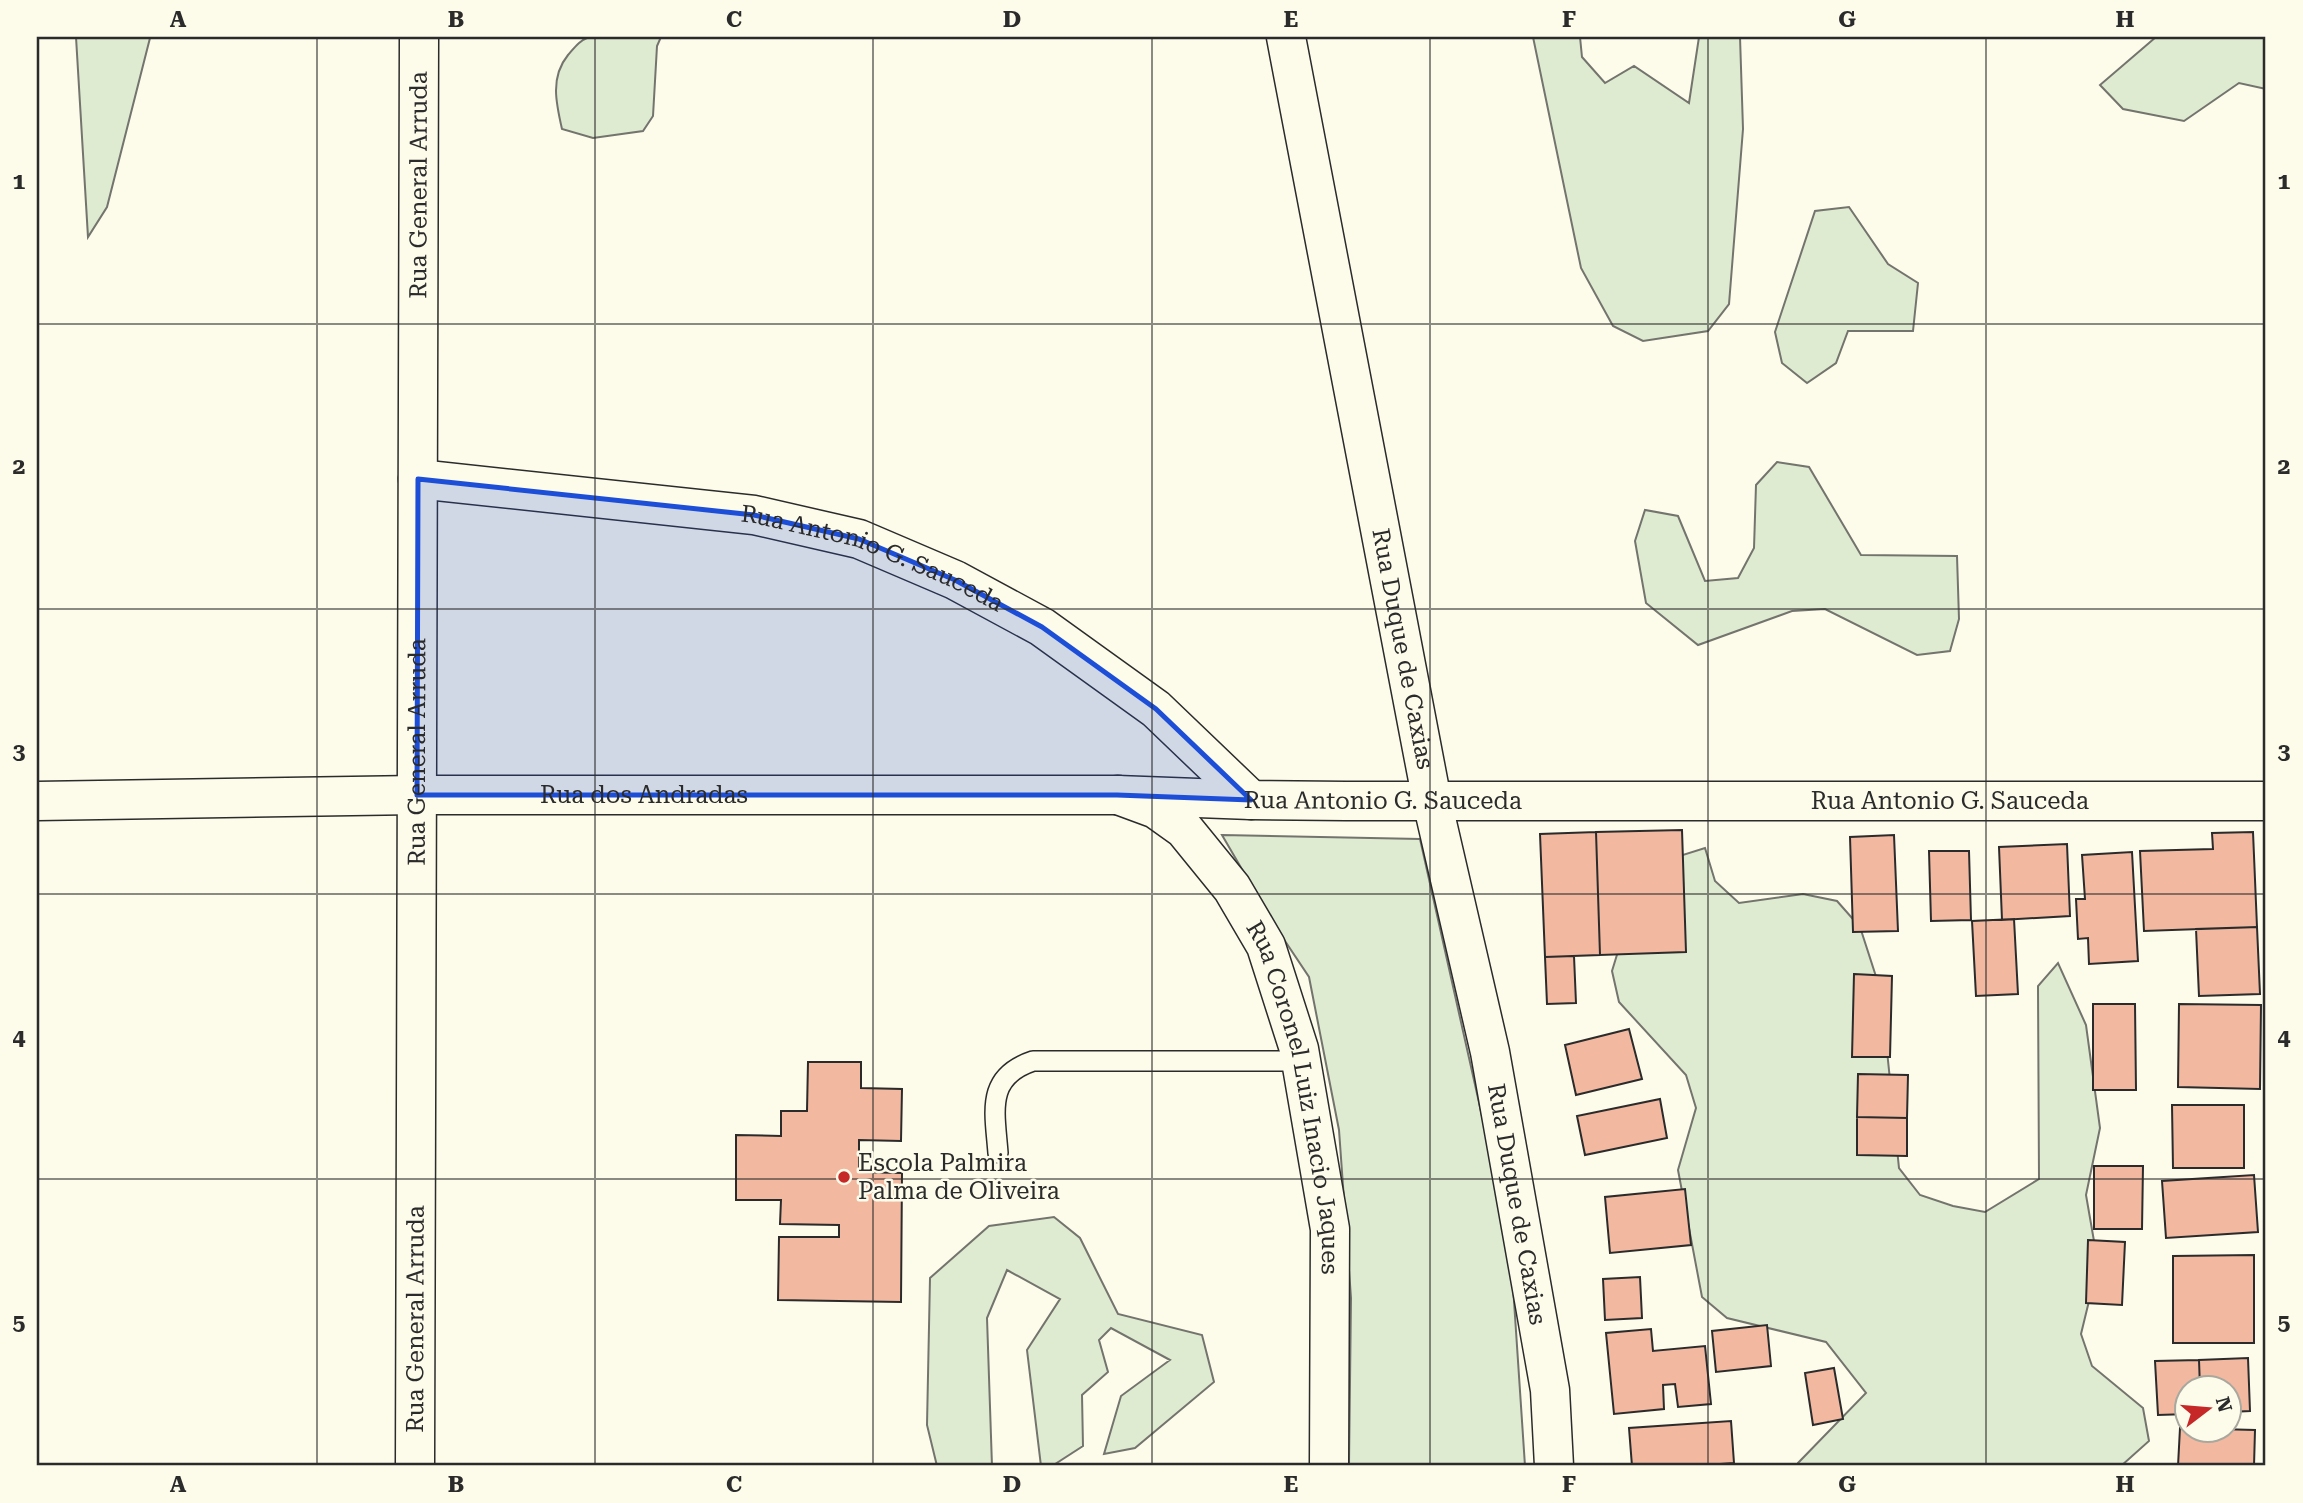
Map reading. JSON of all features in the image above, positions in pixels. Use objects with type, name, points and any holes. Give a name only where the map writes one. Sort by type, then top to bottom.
[{"type":"street","name":"Rua General Arruda","points":[[415,1466],[419,37]]},
{"type":"street","name":"Rua Duque de Caxias","points":[[1286,37],[1432,801],[1490,1052],[1550,1390],[1554,1466]]},
{"type":"street","name":"Rua Antonio G. Sauceda","points":[[418,479],[754,515],[859,539],[955,580],[1042,627],[1156,709],[1251,800],[2266,801]]},
{"type":"street","name":"Rua dos Andradas","points":[[37,800],[417,795],[1116,795],[1251,800]]},
{"type":"street","name":"Rua Coronel Luiz Inacio Jaques","points":[[1116,795],[1156,809],[1184,829],[1232,888],[1266,946],[1301,1061],[1330,1229],[1329,1466]]},
{"type":"lane","points":[[998,1153],[995,1101],[1004,1079],[1017,1067],[1033,1062],[1301,1061]]},
{"type":"highlighted area","points":[[418,479],[754,515],[859,539],[955,580],[1042,627],[1156,709],[1251,800],[1117,795],[417,795]]},
{"type":"green space","points":[[76,37],[169,37],[150,38],[107,207],[88,237]]},
{"type":"green space","points":[[589,37],[661,37],[657,46],[653,116],[643,131],[593,138],[562,129],[556,90],[559,72],[562,63],[573,49]]},
{"type":"green space","points":[[1533,37],[1580,37],[1582,57],[1605,83],[1634,66],[1689,103],[1699,37],[1740,37],[1743,129],[1729,304],[1708,331],[1643,341],[1613,326],[1581,268]]},
{"type":"green space","points":[[2156,37],[2266,37],[2266,89],[2239,83],[2184,121],[2123,109],[2100,85]]},
{"type":"green space","points":[[1849,207],[1888,264],[1918,283],[1913,331],[1848,331],[1836,363],[1807,383],[1782,363],[1775,332],[1815,211]]},
{"type":"green space","points":[[1777,462],[1809,467],[1861,555],[1957,556],[1959,619],[1950,651],[1917,655],[1825,609],[1792,611],[1698,645],[1646,603],[1635,541],[1645,510],[1678,516],[1705,581],[1738,578],[1754,548],[1756,485]]},
{"type":"green space","points":[[1222,835],[1420,839],[1510,1241],[1525,1466],[1349,1466],[1351,1298],[1339,1130],[1309,977],[1275,926]]},
{"type":"green space","points":[[1705,848],[1715,881],[1739,903],[1803,894],[1837,901],[1860,927],[1881,992],[1899,1168],[1920,1195],[1953,1206],[1985,1212],[2039,1179],[2038,986],[2058,963],[2086,1025],[2100,1128],[2086,1195],[2098,1264],[2081,1334],[2092,1366],[2143,1408],[2149,1441],[2121,1466],[1798,1466],[1866,1393],[1826,1342],[1727,1318],[1702,1297],[1678,1170],[1696,1108],[1686,1075],[1619,1002],[1612,971],[1631,909],[1673,858]]},
{"type":"green space","points":[[1054,1217],[1080,1238],[1118,1314],[1202,1335],[1214,1382],[1135,1448],[1104,1454],[1121,1396],[1170,1360],[1111,1328],[1099,1340],[1108,1372],[1082,1395],[1083,1446],[1052,1466],[1041,1466],[1027,1350],[1060,1299],[1007,1270],[987,1318],[992,1466],[937,1466],[927,1425],[930,1278],[989,1226]]},
{"type":"building","points":[[1682,830],[1686,952],[1600,955],[1596,832]]},
{"type":"building","points":[[1596,832],[1600,955],[1545,957],[1540,834]]},
{"type":"building","points":[[2253,832],[2257,927],[2144,931],[2140,851],[2213,849],[2212,833]]},
{"type":"building","points":[[1894,835],[1898,931],[1853,932],[1850,837]]},
{"type":"building","points":[[2067,844],[2070,916],[2002,920],[1999,847]]},
{"type":"building","points":[[1929,851],[1969,851],[1971,920],[1931,921]]},
{"type":"building","points":[[2132,852],[2138,961],[2089,964],[2088,938],[2078,939],[2076,899],[2085,899],[2082,855]]},
{"type":"building","points":[[2014,919],[2018,994],[1976,996],[1972,921]]},
{"type":"building","points":[[2257,927],[2260,994],[2199,996],[2196,929]]},
{"type":"building","points":[[1574,956],[1576,1003],[1547,1004],[1545,957]]},
{"type":"building","points":[[1854,974],[1892,976],[1890,1057],[1852,1057]]},
{"type":"building","points":[[2093,1004],[2135,1004],[2136,1090],[2093,1090]]},
{"type":"building","points":[[2179,1004],[2261,1005],[2260,1089],[2178,1087]]},
{"type":"building","points":[[1629,1029],[1642,1079],[1576,1095],[1565,1045]]},
{"type":"building","points":[[808,1062],[861,1062],[861,1088],[902,1089],[901,1141],[859,1140],[859,1172],[902,1173],[901,1302],[778,1300],[779,1237],[839,1237],[839,1225],[780,1224],[781,1200],[736,1200],[736,1135],[781,1136],[781,1111],[807,1111]]},
{"type":"building","points":[[1858,1074],[1908,1075],[1907,1118],[1857,1117]]},
{"type":"building","points":[[1660,1099],[1667,1138],[1585,1155],[1577,1116]]},
{"type":"building","points":[[2172,1105],[2244,1105],[2244,1168],[2173,1168]]},
{"type":"building","points":[[1857,1117],[1907,1118],[1907,1156],[1857,1155]]},
{"type":"building","points":[[2094,1166],[2143,1166],[2142,1229],[2094,1229]]},
{"type":"building","points":[[2254,1175],[2258,1232],[2166,1238],[2162,1181]]},
{"type":"building","points":[[1685,1189],[1691,1245],[1610,1253],[1605,1197]]},
{"type":"building","points":[[2088,1240],[2125,1242],[2122,1305],[2086,1303]]},
{"type":"building","points":[[2254,1255],[2254,1343],[2173,1343],[2173,1256]]},
{"type":"building","points":[[1640,1277],[1642,1318],[1605,1320],[1603,1279]]},
{"type":"building","points":[[1767,1325],[1771,1366],[1716,1372],[1712,1331]]},
{"type":"building","points":[[1651,1329],[1653,1351],[1705,1346],[1711,1404],[1678,1407],[1675,1384],[1663,1385],[1664,1409],[1614,1414],[1606,1333]]},
{"type":"building","points":[[2248,1358],[2250,1411],[2244,1411],[2244,1374],[2200,1374],[2199,1360]]},
{"type":"building","points":[[2199,1360],[2200,1374],[2174,1374],[2174,1414],[2158,1415],[2155,1361]]},
{"type":"building","points":[[1834,1368],[1843,1419],[1813,1425],[1805,1373]]},
{"type":"building","points":[[1731,1421],[1734,1463],[1632,1466],[1629,1428]]},
{"type":"building","points":[[2244,1430],[2255,1430],[2254,1466],[2178,1466],[2179,1444],[2244,1444]]},
{"type":"place","name":"Escola Palmira Palma de Oliveira","points":[[844,1177]]}]
